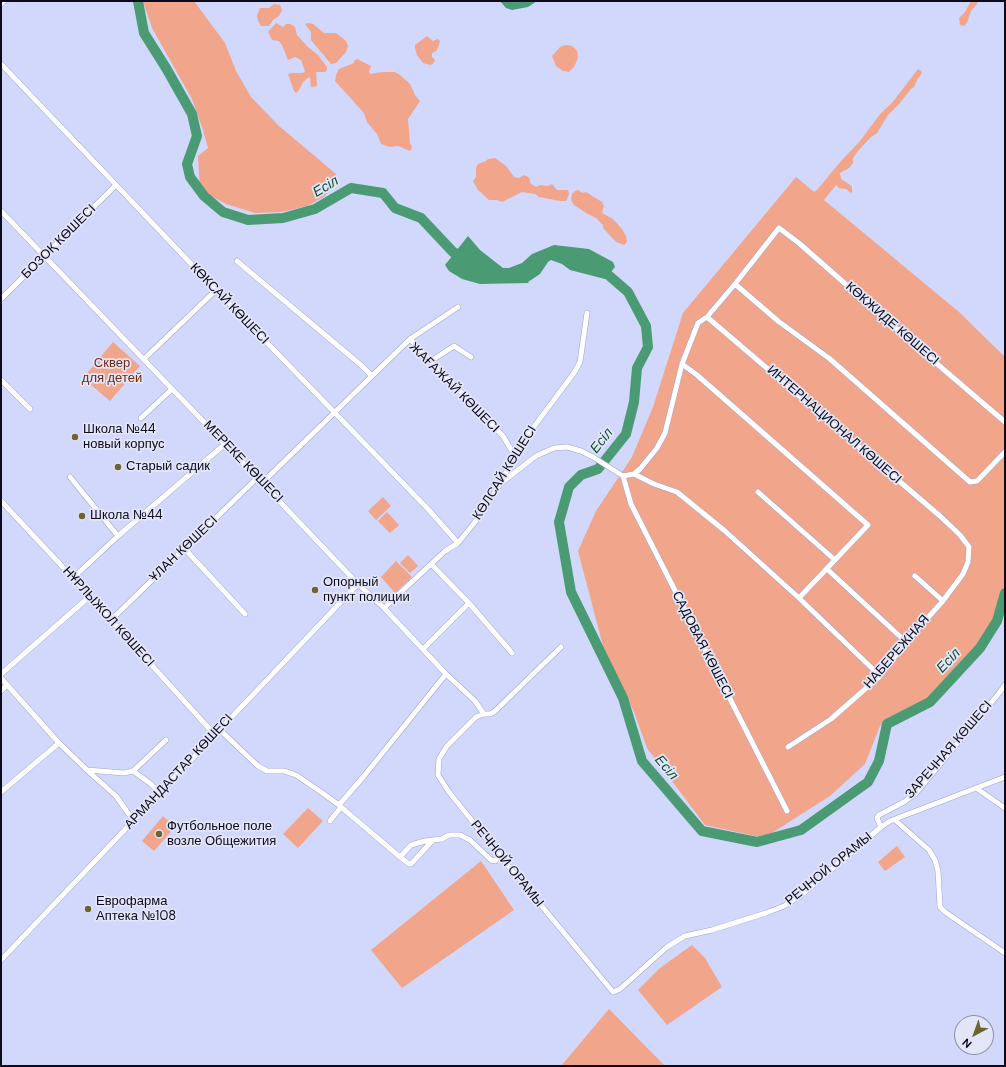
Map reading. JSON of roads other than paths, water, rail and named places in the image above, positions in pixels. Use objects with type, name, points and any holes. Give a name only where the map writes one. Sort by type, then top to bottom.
[{"type":"street","points":[[1,4],[4,1]]},
{"type":"street","name":"КӨКСАЙ КӨШЕСІ","points":[[1,64],[216,290],[428,509],[458,543]]},
{"type":"street","name":"БОЗОҚ КӨШЕСІ","points":[[1,299],[116,185]]},
{"type":"street","name":"МЕРЕКЕ КӨШЕСІ","points":[[1,211],[358,584],[384,608],[446,674],[475,701],[484,714]]},
{"type":"street","name":"КӨКЖИДЕ КӨШЕСІ","points":[[735,284],[779,228],[800,244],[1005,422]]},
{"type":"street","points":[[236,261],[372,376]]},
{"type":"street","points":[[500,484],[536,456],[554,448],[567,447],[593,457],[623,476],[634,474],[656,448],[665,433],[682,364],[698,323],[707,316],[735,284],[778,321],[830,359],[970,482],[977,481],[1005,452]]},
{"type":"street","points":[[144,359],[216,290]]},
{"type":"street","points":[[410,339],[458,307]]},
{"type":"street","name":"КӨЛСАЙ КӨШЕСІ","points":[[384,608],[432,565],[445,551],[458,543],[475,522],[500,484],[515,456],[546,410],[574,373],[580,362],[587,314]]},
{"type":"street","name":"ИНТЕРНАЦИОНАЛ КӨШЕСІ","points":[[707,316],[940,516],[960,535]]},
{"type":"street","name":"ЖАҒАЖАЙ КӨШЕСІ","points":[[335,413],[410,339],[503,436],[515,456]]},
{"type":"street","points":[[431,361],[454,346],[471,357]]},
{"type":"street","points":[[682,364],[697,375],[868,525],[799,598]]},
{"type":"street","points":[[1,380],[30,409]]},
{"type":"street","points":[[141,418],[172,389]]},
{"type":"street","points":[[262,483],[335,413]]},
{"type":"street","points":[[73,578],[118,536],[225,444]]},
{"type":"street","points":[[634,474],[654,484],[677,492],[725,531],[799,598],[880,676]]},
{"type":"street","name":"САДОВАЯ КӨШЕСІ","points":[[623,476],[631,504],[787,812]]},
{"type":"street","points":[[70,477],[118,536]]},
{"type":"street","name":"ҰЛАН КӨШЕСІ","points":[[111,620],[257,478]]},
{"type":"street","points":[[758,492],[835,560]]},
{"type":"street","name":"НҰРЛЫЖОЛ КӨШЕСІ","points":[[1,501],[214,734]]},
{"type":"street","name":"НАБЕРЕЖНАЯ","points":[[788,747],[831,719],[880,676],[906,642],[943,601],[963,574],[968,562],[969,547],[960,535]]},
{"type":"street","points":[[184,548],[245,614]]},
{"type":"street","points":[[432,565],[470,603],[512,653]]},
{"type":"street","points":[[827,569],[906,642]]},
{"type":"street","points":[[915,576],[943,601]]},
{"type":"street","name":"АРМАНДАСТАР КӨШЕСІ","points":[[1,960],[358,584]]},
{"type":"street","points":[[1,674],[89,597]]},
{"type":"street","points":[[423,649],[470,603]]},
{"type":"street","name":"РЕЧНОЙ ОРАМЫ","points":[[561,647],[494,712],[476,717],[447,746],[439,759],[438,775],[449,792],[613,992],[620,989],[667,947],[685,936],[712,930],[784,906],[800,896],[881,827],[895,820],[1005,777]]},
{"type":"street","points":[[330,820],[446,674]]},
{"type":"street","points":[[1,678],[58,743],[116,796],[133,820]]},
{"type":"street","points":[[1,691],[8,685]]},
{"type":"street","name":"ЗАРЕЧНАЯ КӨШЕСІ","points":[[881,827],[877,818],[879,815],[904,802],[916,793],[1005,685]]},
{"type":"street","points":[[219,729],[258,766],[267,771],[284,771],[296,775],[340,806],[409,864],[411,864],[433,840]]},
{"type":"street","points":[[87,770],[124,773],[133,771],[166,740]]},
{"type":"street","points":[[1,792],[58,743]]},
{"type":"street","points":[[133,771],[151,784],[160,793]]},
{"type":"street","points":[[976,788],[1005,808]]},
{"type":"street","points":[[895,820],[929,850],[935,860],[938,871],[940,907],[1005,953]]},
{"type":"street","points":[[400,857],[411,845],[442,839],[449,835],[460,835],[470,840],[491,860],[495,861],[502,857]]},
{"type":"waterway","name":"Есіл","points":[[138,1],[144,33],[192,114],[197,136],[187,164],[190,177],[204,196],[223,212],[248,220],[283,218],[315,209],[351,188],[383,193],[395,208],[421,218],[453,252],[466,259]]},
{"type":"waterway","name":"Есіл","points":[[598,266],[628,292],[646,326],[648,347],[637,368],[634,402],[626,434],[598,469],[581,475],[569,487],[559,522],[571,592],[623,698],[642,761],[702,831],[757,842],[801,830],[868,782],[879,761],[887,724],[930,702],[980,648],[997,621],[1005,593]]},
{"type":"place","name":"Школа №44 новый корпус","points":[[75,437]]},
{"type":"place","name":"Старый садик","points":[[118,467]]},
{"type":"place","name":"Школа №44","points":[[82,516]]},
{"type":"place","name":"Опорный пункт полиции","points":[[315,590]]},
{"type":"place","name":"Футбольное поле возле Общежития","points":[[159,834]]},
{"type":"place","name":"Еврофарма Аптека №108","points":[[88,909]]},
{"type":"park label","name":"Сквер для детей","points":[[112,372]]}]
